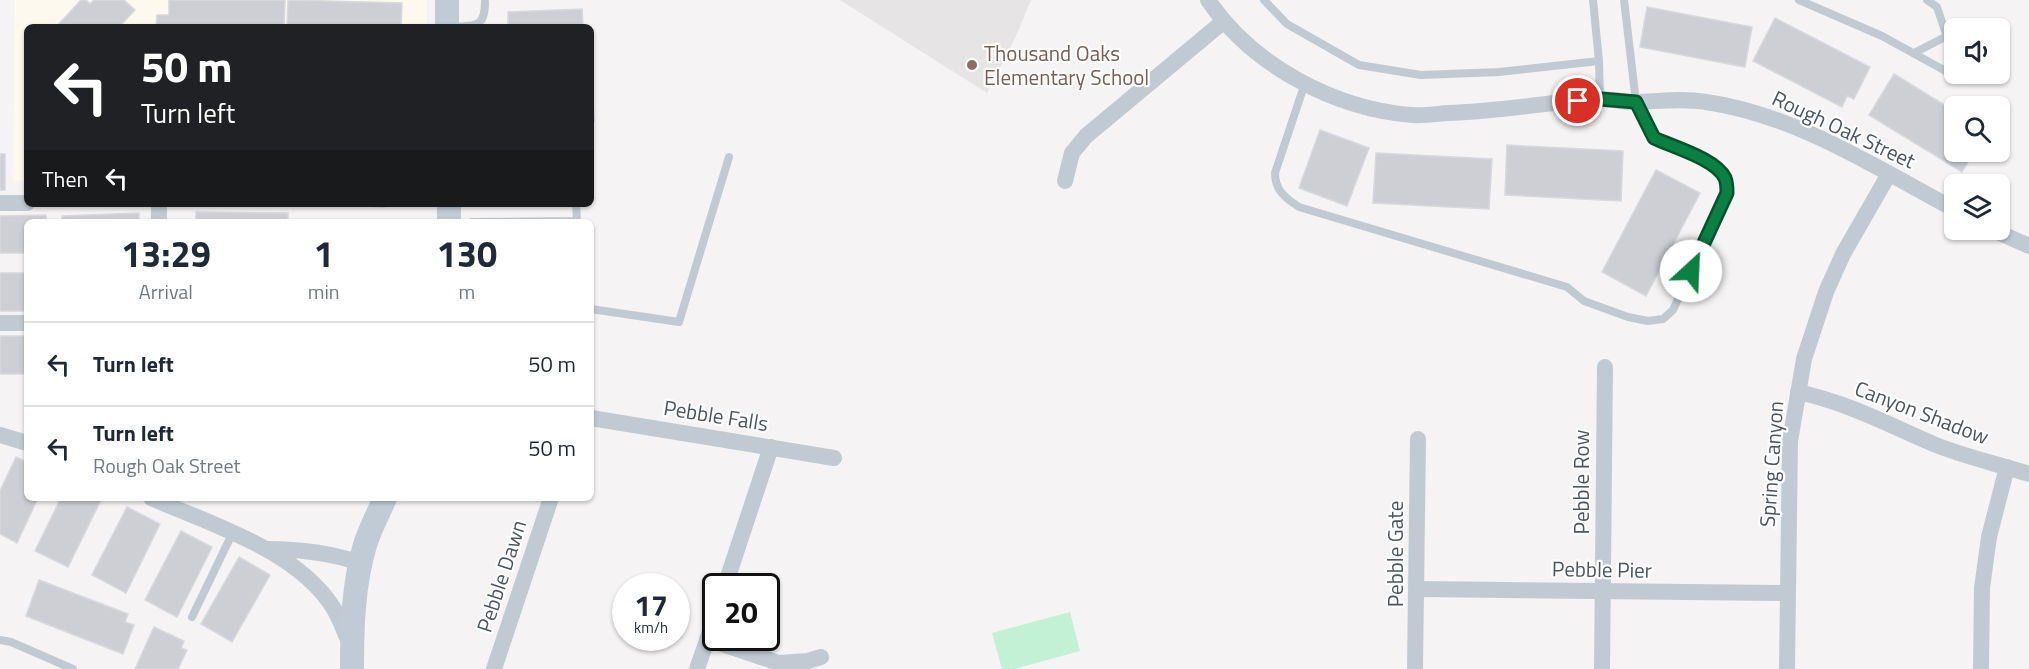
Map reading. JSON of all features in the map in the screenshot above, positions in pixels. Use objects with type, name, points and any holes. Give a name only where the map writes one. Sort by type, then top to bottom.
[{"type":"main road","points":[[447,0],[447,24]]},
{"type":"main road","points":[[352,659],[352,620],[361,563],[365,545],[384,501]]},
{"type":"street","name":"Rough Oak Street","points":[[1208,0],[1224,21],[1265,58],[1305,83],[1363,106],[1412,115],[1471,112],[1600,99],[1636,102],[1672,99],[1733,106],[1763,114],[1797,128],[1859,157],[1944,204]]},
{"type":"street","points":[[1065,182],[1072,153],[1086,136],[1224,21]]},
{"type":"street","name":"Spring Canyon","points":[[1787,669],[1790,441],[1798,392],[1810,338],[1826,292],[1846,247],[1888,174]]},
{"type":"street","points":[[0,203],[24,203]]},
{"type":"street","points":[[2010,238],[2029,246]]},
{"type":"street","points":[[0,323],[24,323]]},
{"type":"street","name":"Pebble Row","points":[[1602,669],[1605,367]]},
{"type":"street","name":"Canyon Shadow","points":[[1798,392],[1855,408],[1938,445],[2029,474]]},
{"type":"street","name":"Pebble Falls","points":[[594,418],[834,458]]},
{"type":"street","points":[[0,435],[24,442]]},
{"type":"street","name":"Pebble Gate","points":[[1415,669],[1418,439]]},
{"type":"street","points":[[728,573],[771,447]]},
{"type":"street","points":[[1981,669],[1982,588],[1989,537],[2007,467]]},
{"type":"street","points":[[158,501],[267,549],[303,572],[334,609],[352,659]]},
{"type":"street","name":"Pebble Dawn","points":[[494,669],[549,501]]},
{"type":"street","points":[[267,549],[299,549],[361,563]]},
{"type":"street","name":"Pebble Pier","points":[[1417,589],[1788,593]]},
{"type":"street","points":[[697,669],[703,651]]},
{"type":"street","points":[[743,651],[779,663],[808,662],[821,657]]},
{"type":"lane","points":[[1264,0],[1287,24],[1359,65],[1421,75],[1599,66]]},
{"type":"lane","points":[[1593,0],[1600,99]]},
{"type":"lane","points":[[1799,0],[1882,36],[1944,70]]},
{"type":"lane","points":[[1927,0],[1937,7],[1944,27]]},
{"type":"lane","points":[[1305,83],[1275,173],[1275,182],[1286,199],[1311,212],[1567,287],[1584,301],[1628,317],[1648,321],[1663,318],[1673,310],[1727,193],[1726,180],[1721,171],[1706,160],[1654,138],[1636,102],[1626,1]]},
{"type":"lane","points":[[484,24],[485,2]]},
{"type":"lane","points":[[1914,53],[1944,38]]},
{"type":"lane","points":[[594,309],[680,322],[729,157]]},
{"type":"lane","points":[[192,617],[232,534]]},
{"type":"lane","points":[[0,640],[11,642],[73,669]]},
{"type":"shaded area","points":[[15,0],[427,0],[427,24],[24,24],[24,180],[13,181]]},
{"type":"shaded area","name":"Thousand Oaks Elementary School","points":[[840,0],[1031,0],[1016,36],[987,93]]},
{"type":"green space","points":[[1070,612],[1080,651],[1014,669],[1002,669],[992,633]]},
{"type":"building","points":[[81,0],[86,0],[90,4],[94,0],[124,0],[135,10],[122,24],[59,24]]},
{"type":"building","points":[[169,0],[285,0],[284,24],[156,24],[157,15],[169,15]]},
{"type":"building","points":[[288,0],[402,3],[401,24],[287,24]]},
{"type":"building","points":[[1647,7],[1752,27],[1745,67],[1640,47]]},
{"type":"building","points":[[582,9],[583,24],[508,24],[508,12]]},
{"type":"building","points":[[1775,18],[1870,67],[1854,99],[1847,96],[1842,107],[1753,61]]},
{"type":"building","points":[[1894,74],[1944,105],[1944,161],[1869,115]]},
{"type":"building","points":[[1320,130],[1369,148],[1347,206],[1299,188]]},
{"type":"building","points":[[1507,145],[1623,151],[1621,201],[1505,195]]},
{"type":"building","points":[[1376,153],[1492,159],[1489,209],[1373,203]]},
{"type":"building","points":[[0,154],[5,154],[5,190],[0,190]]},
{"type":"building","points":[[1946,162],[1968,162],[1962,172]]},
{"type":"building","points":[[1656,170],[1700,193],[1646,296],[1602,272]]},
{"type":"building","points":[[196,212],[288,213],[288,219],[196,219]]},
{"type":"building","points":[[139,213],[139,219],[62,219],[62,216]]},
{"type":"building","points":[[46,215],[46,219],[24,219],[24,253],[0,253],[0,216]]},
{"type":"building","points":[[0,273],[24,273],[24,311],[0,311]]},
{"type":"building","points":[[0,336],[24,336],[24,374],[0,374]]},
{"type":"building","points":[[16,457],[24,461],[24,501],[37,501],[17,543],[0,534],[0,491]]},
{"type":"building","points":[[60,501],[101,501],[68,567],[35,551]]},
{"type":"building","points":[[127,507],[160,524],[126,593],[92,575]]},
{"type":"building","points":[[181,531],[212,547],[177,617],[145,600]]},
{"type":"building","points":[[239,557],[270,575],[232,642],[201,624]]},
{"type":"building","points":[[39,580],[128,614],[125,622],[134,625],[123,654],[26,616]]},
{"type":"building","points":[[154,627],[184,641],[181,648],[187,650],[178,669],[135,669]]},
{"type":"place","name":"Thousand Oaks Elementary School","points":[[972,65]]},
{"type":"route","points":[[1578,101],[1600,99],[1636,102],[1654,138],[1706,160],[1721,171],[1726,180],[1727,193],[1691,271]]}]
